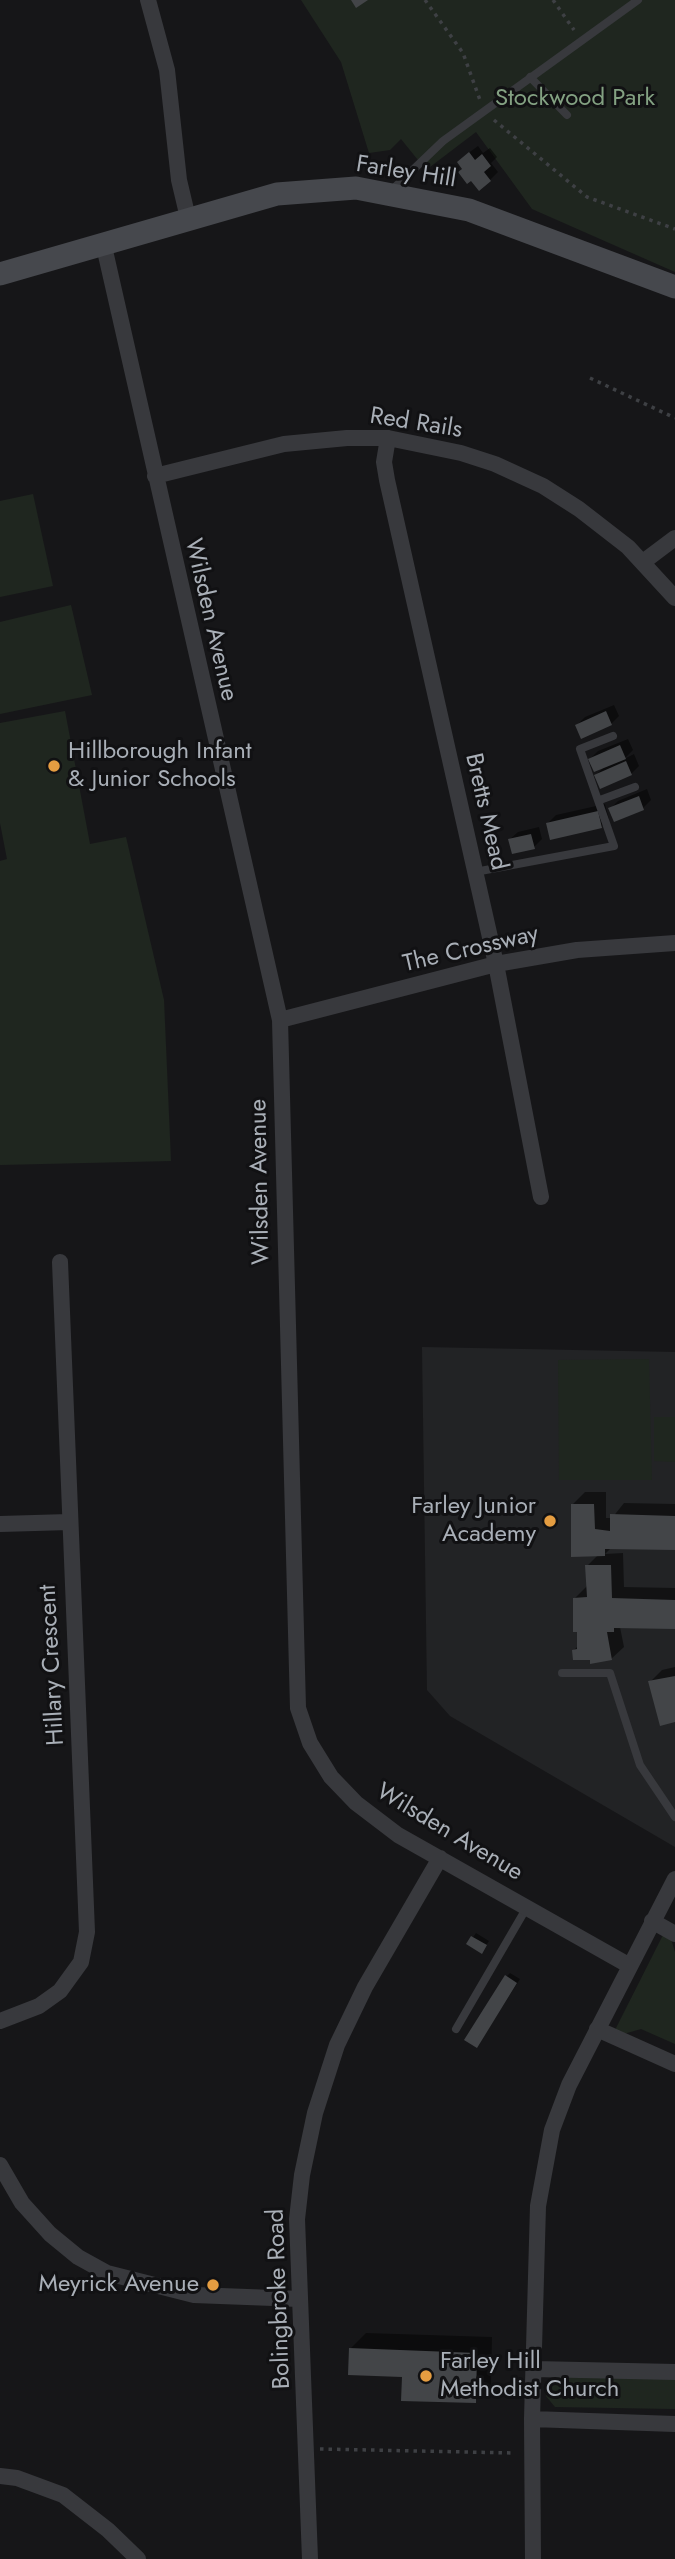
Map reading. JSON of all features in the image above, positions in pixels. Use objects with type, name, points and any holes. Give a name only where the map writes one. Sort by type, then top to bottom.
[{"type":"main road","name":"Farley Hill","points":[[0,274],[103,242],[277,194],[311,189],[356,188],[390,192],[469,210],[675,287]]},
{"type":"street","points":[[148,0],[167,70],[179,180],[188,218]]},
{"type":"street","name":"Wilsden Avenue","points":[[103,242],[280,1020],[298,1707],[310,1743],[331,1777],[356,1803],[398,1835],[630,1966]]},
{"type":"street","name":"Red Rails","points":[[155,476],[284,444],[347,438],[388,438],[461,453],[495,464],[543,486],[579,509],[643,562],[675,597]]},
{"type":"street","name":"Bretts Mead","points":[[388,438],[384,462],[387,480],[496,964],[541,1198]]},
{"type":"street","points":[[643,562],[675,538]]},
{"type":"street","name":"The Crossway","points":[[280,1020],[496,964],[577,950],[675,943]]},
{"type":"street","name":"Hillary Crescent","points":[[0,2021],[39,2006],[60,1992],[81,1962],[87,1932],[60,1262]]},
{"type":"street","points":[[0,1524],[69,1522]]},
{"type":"street","name":"Bolingbroke Road","points":[[310,2559],[308,2448],[297,2219],[302,2175],[322,2091],[337,2045],[365,1987],[440,1858]]},
{"type":"street","points":[[533,2559],[532,2419],[538,2206],[549,2142],[569,2085],[675,1879]]},
{"type":"street","points":[[652,1921],[675,1934]]},
{"type":"street","points":[[597,2029],[675,2064]]},
{"type":"street","points":[[0,2165],[22,2203],[50,2234],[78,2257],[107,2273],[194,2295],[300,2299]]},
{"type":"street","points":[[534,2369],[675,2372]]},
{"type":"street","points":[[532,2419],[675,2424]]},
{"type":"street","points":[[0,2476],[17,2478],[63,2495],[108,2530],[138,2559]]},
{"type":"lane","points":[[390,192],[443,141],[638,0]]},
{"type":"lane","points":[[530,77],[567,116]]},
{"type":"lane","points":[[475,872],[614,846],[580,749],[613,736]]},
{"type":"lane","points":[[600,800],[635,787]]},
{"type":"lane","points":[[562,1673],[610,1673],[640,1765],[675,1817]]},
{"type":"lane","points":[[456,2029],[527,1907]]},
{"type":"path","points":[[425,0],[463,53],[483,111],[587,197],[675,229]]},
{"type":"path","points":[[553,0],[581,41]]},
{"type":"path","points":[[590,379],[675,418]]},
{"type":"path","points":[[308,2448],[532,2453]]},
{"type":"shaded area","name":"Farley Junior Academy","points":[[422,1347],[675,1352],[675,1847],[450,1716],[427,1690]]},
{"type":"green space","name":"Stockwood Park","points":[[301,0],[675,0],[675,272],[532,209],[476,132],[426,170],[401,139],[390,150],[369,153],[341,62]]},
{"type":"green space","points":[[33,494],[53,586],[0,597],[0,501]]},
{"type":"green space","points":[[71,605],[92,695],[0,714],[0,622]]},
{"type":"green space","name":"Hillborough Infant & Junior Schools","points":[[65,711],[90,844],[126,837],[164,1000],[171,1161],[0,1165],[0,861],[7,859],[0,823],[0,723]]},
{"type":"green space","points":[[649,1359],[652,1480],[559,1480],[558,1360]]},
{"type":"green space","points":[[654,1417],[675,1417],[675,1462],[654,1461]]},
{"type":"green space","points":[[663,1935],[671,1939],[675,1952],[675,2044],[641,2029],[620,2035],[614,2032]]},
{"type":"green space","points":[[557,2373],[675,2376],[675,2409],[555,2407],[546,2396],[545,2388]]},
{"type":"building","points":[[351,0],[368,0],[356,8]]},
{"type":"building","points":[[469,152],[475,160],[482,154],[491,166],[484,172],[491,181],[479,191],[471,181],[467,184],[458,172],[462,169],[457,162]]},
{"type":"building","points":[[606,711],[612,725],[581,739],[575,725]]},
{"type":"building","points":[[620,745],[626,759],[594,772],[588,759]]},
{"type":"building","points":[[626,761],[632,775],[600,789],[594,775]]},
{"type":"building","points":[[639,796],[644,810],[614,822],[608,808]]},
{"type":"building","points":[[598,811],[602,828],[550,840],[546,823]]},
{"type":"building","points":[[531,834],[535,849],[512,854],[508,839]]},
{"type":"building","points":[[571,1504],[594,1504],[595,1529],[610,1531],[610,1514],[675,1516],[675,1550],[605,1549],[605,1556],[571,1557]]},
{"type":"building","points":[[585,1565],[611,1565],[612,1598],[675,1600],[675,1629],[614,1628],[614,1632],[607,1632],[612,1660],[590,1664],[590,1660],[573,1660],[572,1650],[577,1649],[577,1632],[573,1632],[573,1598],[587,1597]]},
{"type":"building","points":[[675,1676],[675,1722],[660,1726],[648,1681]]},
{"type":"building","points":[[471,1936],[487,1945],[482,1954],[466,1944]]},
{"type":"building","points":[[505,1975],[517,1983],[477,2048],[464,2040]]},
{"type":"building","name":"Farley Hill Methodist Church","points":[[349,2348],[477,2353],[476,2403],[401,2401],[402,2377],[348,2375]]},
{"type":"place","name":"Hillborough Infant & Junior Schools","points":[[54,766]]},
{"type":"place","name":"Farley Junior Academy","points":[[550,1521]]},
{"type":"place","name":"Meyrick Avenue","points":[[213,2285]]},
{"type":"place","name":"Farley Hill Methodist Church","points":[[426,2376]]}]
